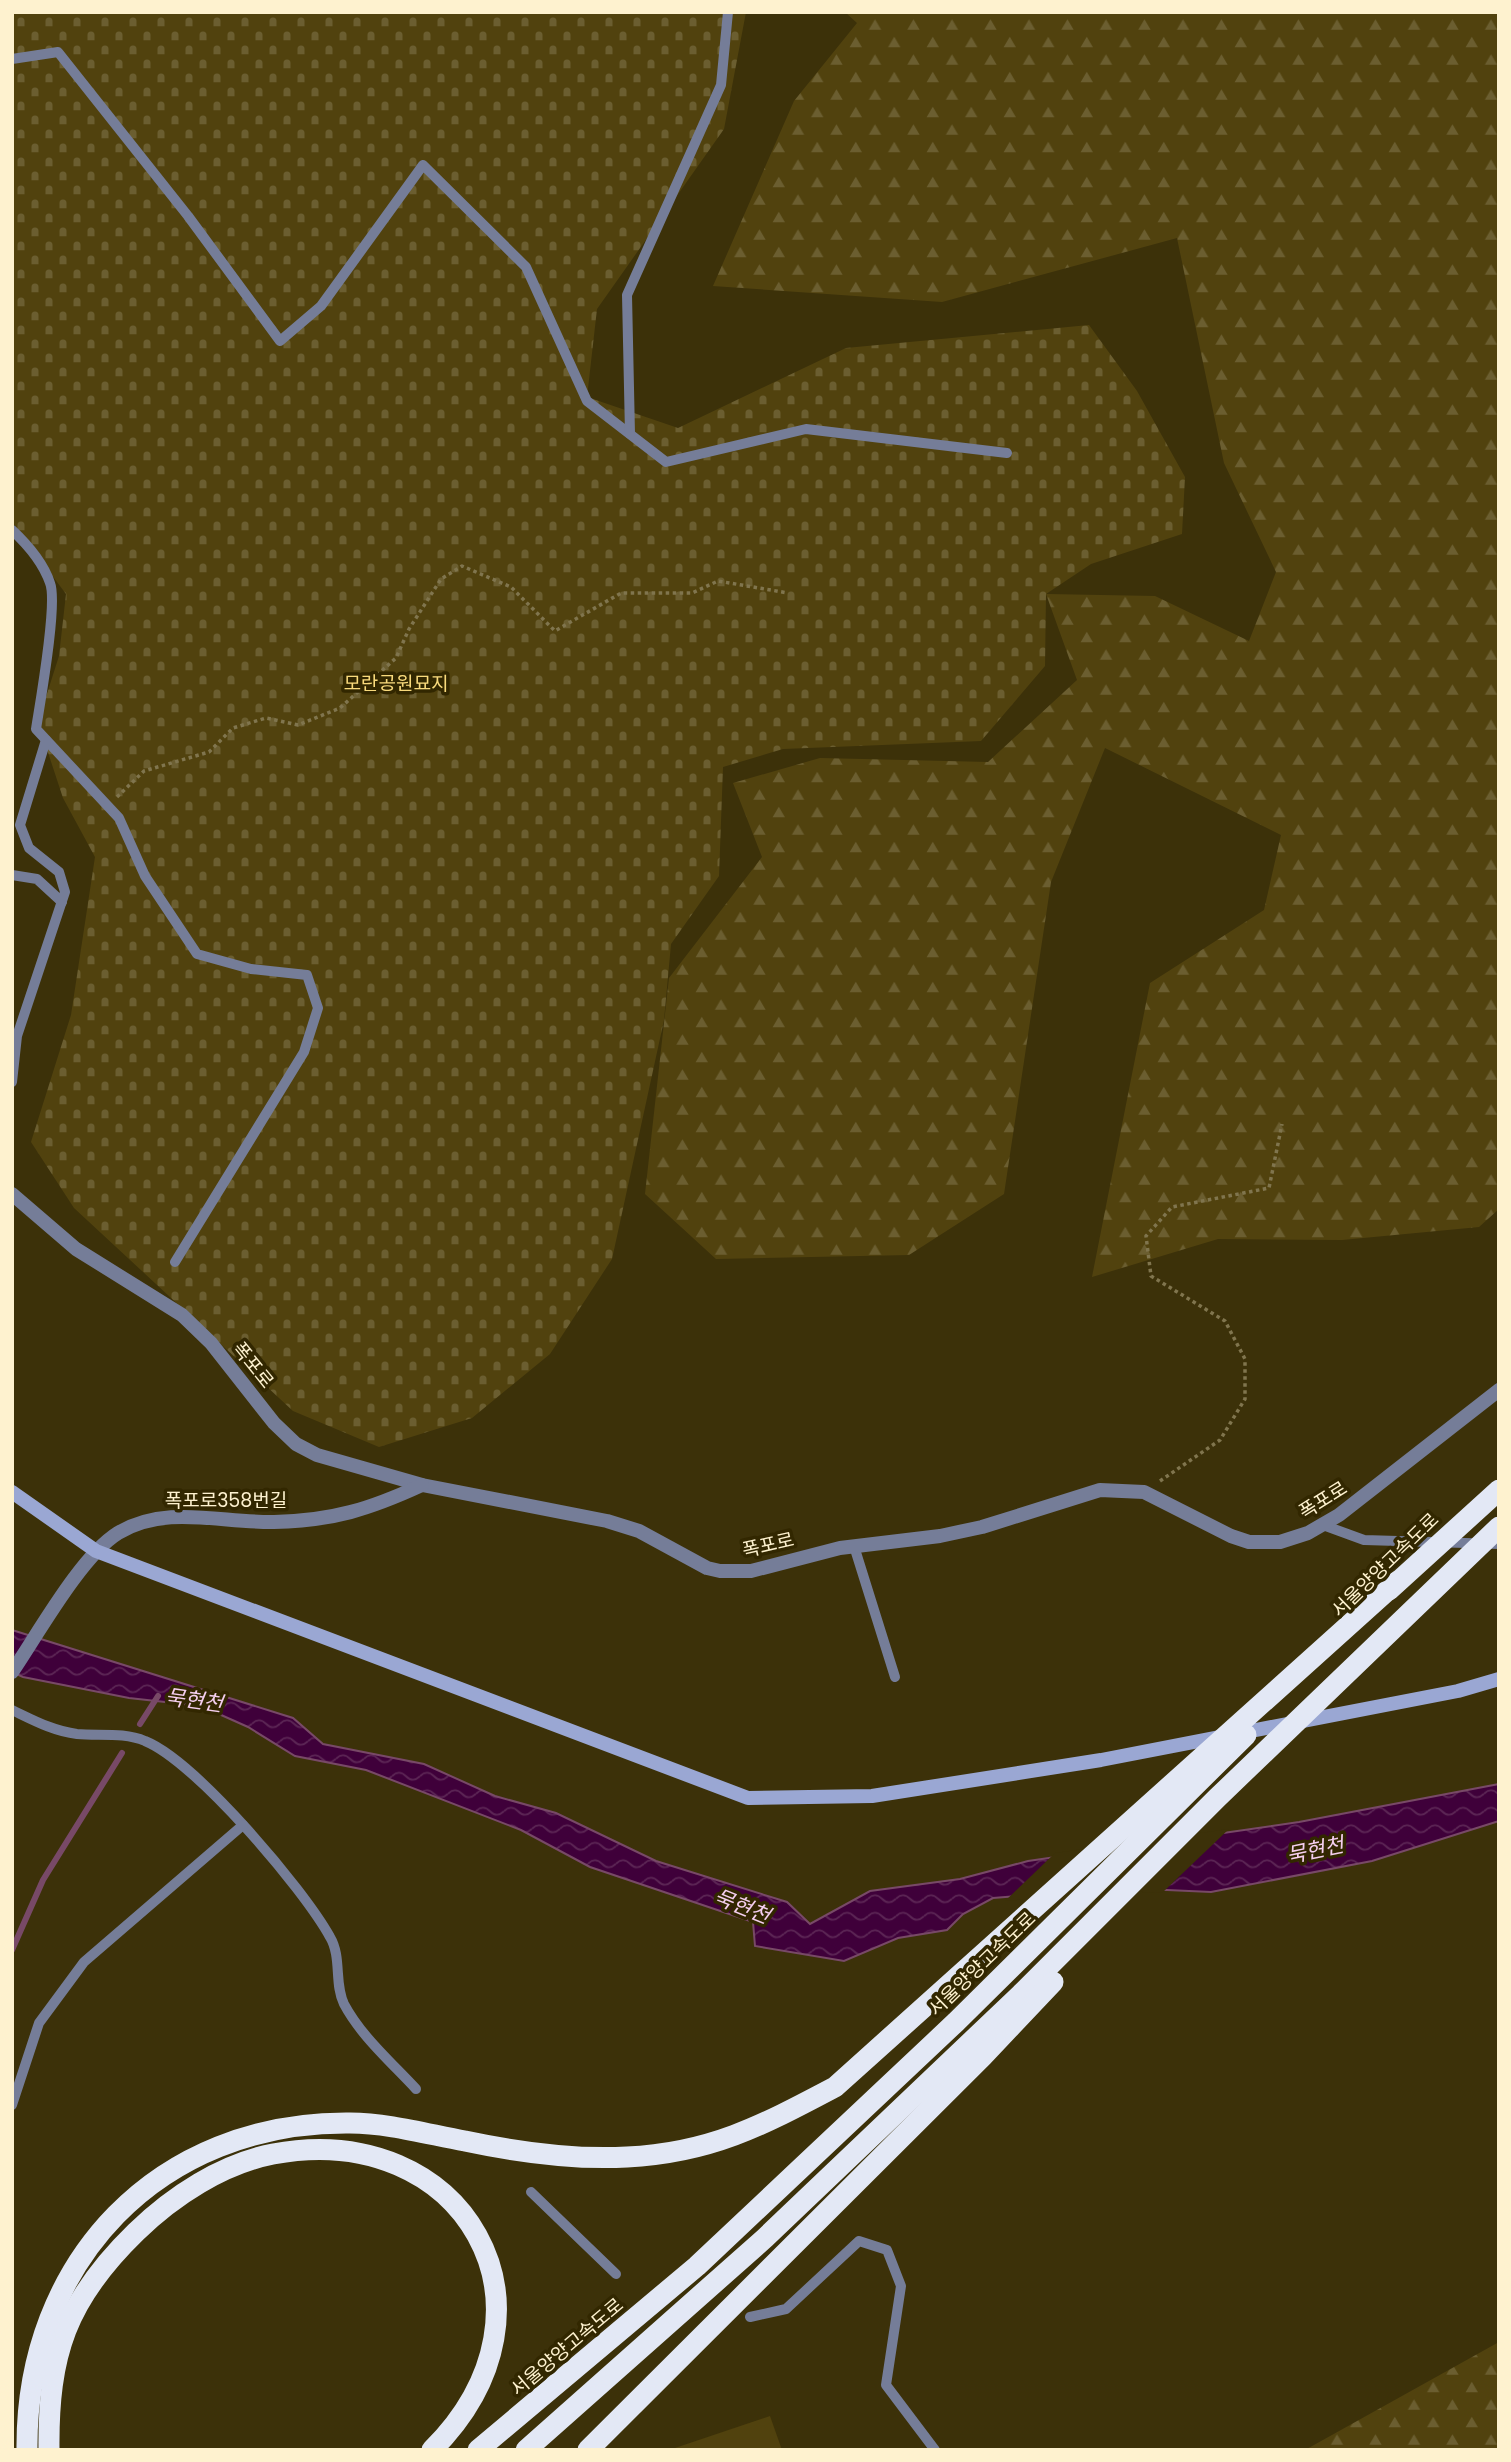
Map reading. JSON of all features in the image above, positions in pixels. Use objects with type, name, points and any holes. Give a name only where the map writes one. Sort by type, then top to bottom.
[{"type":"highway","name":"서울양양고속도로","points":[[478,2450],[696,2266],[956,2022],[1153,1830],[1398,1581],[1499,1490]]},
{"type":"highway","points":[[588,2450],[1333,1685],[1499,1527]]},
{"type":"highway","points":[[27,2450],[27,2415],[36,2353],[46,2323],[95,2235],[115,2214],[169,2172],[231,2141],[266,2132],[351,2123],[386,2126],[552,2155],[625,2157],[693,2149],[759,2127],[835,2087],[1398,1581]]},
{"type":"highway","points":[[526,2450],[977,2049]]},
{"type":"highway","points":[[49,2450],[48,2416],[57,2352],[76,2309],[116,2252],[169,2204],[222,2172],[272,2154],[316,2150],[367,2156],[398,2165],[426,2180],[456,2207],[479,2236],[490,2263],[496,2293],[497,2327],[488,2369],[466,2411],[432,2450]]},
{"type":"main road","points":[[12,1492],[96,1551],[748,1798],[872,1796],[1101,1760],[1458,1691],[1499,1679]]},
{"type":"street","name":"폭포로","points":[[12,1194],[76,1249],[182,1315],[211,1343],[274,1423],[296,1444],[317,1455],[356,1468],[422,1485],[607,1521],[639,1531],[707,1568],[720,1571],[751,1571],[855,1546],[921,1539],[982,1527],[1100,1490],[1144,1492],[1250,1542],[1280,1542],[1323,1525],[1368,1494],[1499,1390]]},
{"type":"street","name":"폭포로358번길","points":[[12,1672],[96,1551],[117,1534],[148,1519],[190,1516],[274,1522],[336,1516],[380,1504],[422,1485]]},
{"type":"lane","points":[[630,434],[627,295],[721,85],[728,12]]},
{"type":"lane","points":[[12,59],[58,52],[188,216],[280,341],[321,306],[424,165],[526,268],[587,401],[666,462],[806,429],[1007,453]]},
{"type":"lane","points":[[12,530],[31,547],[52,585],[46,660],[36,729],[119,818],[145,876],[197,954],[251,970],[307,975],[318,1008],[304,1052],[175,1262]]},
{"type":"lane","points":[[12,1082],[17,1036],[65,892],[59,872],[29,848],[20,825],[46,740]]},
{"type":"lane","points":[[12,875],[37,879],[61,902]]},
{"type":"lane","points":[[1323,1525],[1364,1539],[1499,1544]]},
{"type":"lane","points":[[855,1546],[895,1677]]},
{"type":"lane","points":[[12,1710],[58,1731],[145,1741],[171,1757],[243,1825],[331,1938],[339,1965],[342,2001],[364,2033],[416,2089]]},
{"type":"lane","points":[[12,2105],[39,2023],[84,1962],[243,1825]]},
{"type":"lane","points":[[531,2192],[616,2274]]},
{"type":"lane","points":[[750,2318],[786,2309],[859,2241],[887,2250],[901,2286],[886,2385],[935,2450]]},
{"type":"path","points":[[107,806],[144,771],[209,752],[233,728],[266,718],[298,725],[341,708],[396,658],[409,629],[441,579],[463,566],[511,587],[555,631],[621,593],[692,593],[718,581],[788,593]]},
{"type":"path","points":[[1144,1492],[1220,1440],[1245,1399],[1245,1359],[1225,1321],[1151,1276],[1146,1236],[1172,1207],[1269,1188],[1282,1124]]},
{"type":"green space","name":"모란공원묘지","points":[[12,12],[746,12],[724,129],[597,309],[587,397],[678,428],[846,348],[1089,325],[1137,391],[1185,477],[1182,534],[1091,564],[1046,594],[1045,666],[981,741],[783,749],[723,767],[719,876],[671,944],[664,1020],[612,1259],[550,1354],[472,1418],[379,1447],[293,1411],[74,1208],[31,1142],[71,1015],[95,857],[63,798],[38,722],[59,656],[66,594],[12,522]]},
{"type":"green space","points":[[845,12],[1499,12],[1499,1209],[1479,1227],[1342,1240],[1218,1239],[1092,1277],[1150,983],[1264,910],[1281,835],[1105,748],[1051,882],[1004,1194],[909,1255],[716,1259],[645,1194],[669,978],[762,857],[733,783],[820,758],[988,762],[1077,680],[1046,594],[1155,596],[1249,641],[1276,572],[1224,463],[1177,238],[942,302],[713,286],[794,101],[857,23]]},
{"type":"green space","points":[[1499,2342],[1499,2450],[1305,2450]]},
{"type":"green space","points":[[770,2416],[782,2450],[672,2450],[672,2449]]},
{"type":"water","name":"묵현천","points":[[12,1630],[293,1718],[323,1744],[424,1764],[495,1796],[556,1813],[656,1861],[787,1902],[810,1924],[870,1891],[960,1879],[1028,1861],[1299,1822],[1499,1784],[1499,1821],[1372,1861],[1211,1892],[1123,1888],[993,1898],[963,1914],[947,1930],[898,1938],[844,1961],[755,1946],[753,1922],[590,1867],[521,1830],[366,1770],[295,1756],[248,1727],[201,1706],[129,1698],[23,1677],[12,1672]]},
{"type":"pier","points":[[1229,1829],[1162,1893],[1123,1891],[1005,1901],[1055,1853]]},
{"type":"waterway","name":"묵현천","points":[[140,1724],[158,1696]]},
{"type":"waterway","points":[[12,1950],[43,1880],[122,1753]]}]
